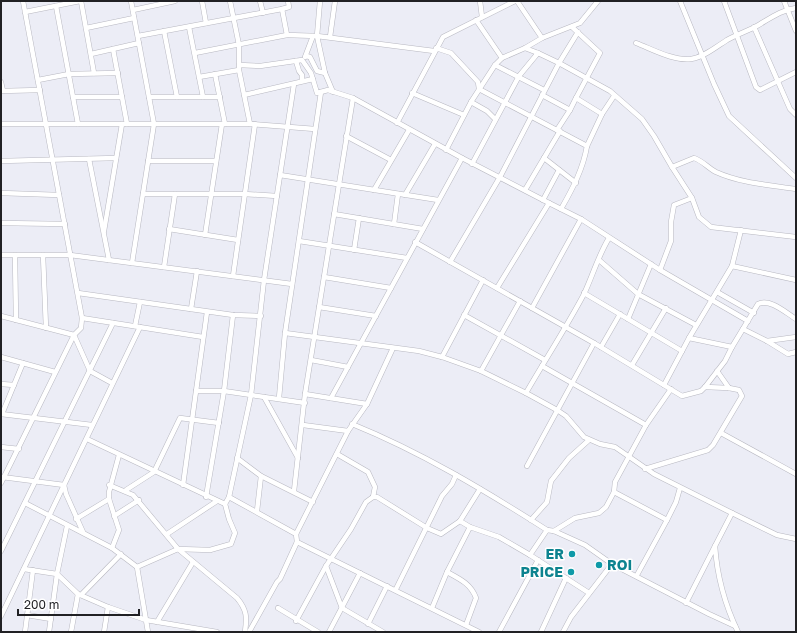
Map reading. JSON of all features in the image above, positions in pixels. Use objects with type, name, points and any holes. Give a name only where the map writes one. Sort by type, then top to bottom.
[{"type":"street","points":[[1,483],[2,477],[18,449],[55,372],[74,336],[81,328],[82,318],[23,1]]},
{"type":"street","points":[[25,12],[79,1],[86,28],[94,73]]},
{"type":"street","points":[[131,1],[154,124],[132,263]]},
{"type":"street","points":[[133,10],[156,3],[175,1]]},
{"type":"street","points":[[202,1],[206,23]]},
{"type":"street","points":[[230,1],[239,45],[239,68],[244,95],[252,124],[233,276]]},
{"type":"street","points":[[260,1],[263,13]]},
{"type":"street","points":[[138,36],[282,9],[289,7],[288,1]]},
{"type":"street","points":[[199,77],[239,68],[302,60],[306,56],[315,36],[320,1]]},
{"type":"street","points":[[330,37],[335,1]]},
{"type":"street","points":[[480,1],[482,18]]},
{"type":"street","points":[[397,123],[435,50],[444,36],[516,1],[542,38]]},
{"type":"street","points":[[446,150],[471,102],[495,65],[502,58],[525,48],[542,38],[580,23],[598,1]]},
{"type":"street","points":[[680,1],[729,116],[796,178]]},
{"type":"street","points":[[724,1],[756,87],[760,90],[796,72]]},
{"type":"street","points":[[784,1],[796,31]]},
{"type":"street","points":[[56,6],[78,124]]},
{"type":"street","points":[[636,42],[676,58],[691,59],[702,55],[736,34],[754,28],[788,9],[796,8]]},
{"type":"street","points":[[282,9],[287,35]]},
{"type":"street","points":[[86,28],[134,18]]},
{"type":"street","points":[[476,20],[502,58]]},
{"type":"street","points":[[189,27],[203,97]]},
{"type":"street","points":[[525,190],[559,131],[600,53],[572,27]]},
{"type":"street","points":[[754,28],[792,114],[796,116]]},
{"type":"street","points":[[164,31],[177,97]]},
{"type":"street","points":[[450,262],[500,177],[543,92],[578,32]]},
{"type":"street","points":[[195,53],[287,35],[330,37],[435,50],[451,53],[478,82],[479,89]]},
{"type":"street","points":[[315,36],[333,92]]},
{"type":"street","points":[[91,54],[139,43]]},
{"type":"street","points":[[525,48],[559,63],[609,91],[642,119],[692,198],[699,217],[703,222],[711,227],[796,237]]},
{"type":"street","points":[[113,49],[127,124]]},
{"type":"street","points":[[472,164],[519,76],[538,53]]},
{"type":"street","points":[[306,56],[310,57],[317,71],[326,74]]},
{"type":"street","points":[[302,60],[314,79],[318,93],[328,90],[353,98],[472,164],[581,219],[608,238],[660,270],[748,321]]},
{"type":"street","points":[[296,61],[302,75],[302,81]]},
{"type":"street","points":[[495,65],[519,76],[570,110]]},
{"type":"street","points":[[38,80],[69,74],[118,73]]},
{"type":"street","points":[[205,235],[223,124],[220,97],[215,74]]},
{"type":"street","points":[[244,95],[314,79]]},
{"type":"street","points":[[1,82],[2,91],[40,90]]},
{"type":"street","points":[[137,567],[178,549],[210,550],[231,544],[236,533],[229,519],[225,504],[229,497],[251,395],[264,280],[294,84]]},
{"type":"street","points":[[479,89],[587,146]]},
{"type":"street","points":[[279,398],[285,333],[321,92]]},
{"type":"street","points":[[412,93],[464,116]]},
{"type":"street","points":[[561,209],[576,183],[584,162],[587,146],[602,114],[614,96]]},
{"type":"street","points":[[73,97],[122,97]]},
{"type":"street","points":[[149,97],[220,97]]},
{"type":"street","points":[[294,491],[303,425],[305,394],[353,98]]},
{"type":"street","points":[[576,98],[602,114]]},
{"type":"street","points":[[471,102],[487,110],[495,119]]},
{"type":"street","points":[[1,124],[252,124],[315,129]]},
{"type":"street","points":[[104,231],[122,124]]},
{"type":"street","points":[[374,190],[409,130]]},
{"type":"street","points":[[346,136],[391,160]]},
{"type":"street","points":[[405,196],[435,144]]},
{"type":"street","points":[[1,161],[53,161],[116,158]]},
{"type":"street","points":[[331,398],[462,158]]},
{"type":"street","points":[[544,158],[576,183]]},
{"type":"street","points":[[672,167],[694,158],[715,172],[733,178],[750,183],[796,189]]},
{"type":"street","points":[[89,159],[109,260]]},
{"type":"street","points":[[148,161],[216,161]]},
{"type":"street","points":[[543,200],[559,170]]},
{"type":"street","points":[[280,175],[405,196],[438,200]]},
{"type":"street","points":[[1,193],[59,194]]},
{"type":"street","points":[[143,194],[244,194],[277,196]]},
{"type":"street","points":[[164,267],[175,194]]},
{"type":"street","points":[[394,224],[398,194]]},
{"type":"street","points":[[660,270],[671,241],[671,222],[674,205],[692,198]]},
{"type":"street","points":[[498,288],[549,202]]},
{"type":"street","points":[[334,214],[423,229]]},
{"type":"street","points":[[354,250],[359,218]]},
{"type":"street","points":[[532,308],[581,219]]},
{"type":"street","points":[[1,223],[65,224]]},
{"type":"street","points":[[169,229],[238,240]]},
{"type":"street","points":[[664,385],[696,325],[732,266],[741,230]]},
{"type":"street","points":[[526,392],[584,293],[608,238]]},
{"type":"street","points":[[298,241],[407,258]]},
{"type":"street","points":[[415,242],[601,346],[682,396],[701,391],[705,387],[725,361],[732,346],[754,313],[758,304],[768,302],[796,319]]},
{"type":"street","points":[[1,255],[70,255],[292,284]]},
{"type":"street","points":[[15,255],[16,320]]},
{"type":"street","points":[[43,255],[46,328]]},
{"type":"street","points":[[599,260],[638,294],[696,325]]},
{"type":"street","points":[[628,319],[652,264]]},
{"type":"street","points":[[732,266],[796,280]]},
{"type":"street","points":[[191,309],[197,271]]},
{"type":"street","points":[[324,277],[391,288]]},
{"type":"street","points":[[442,357],[483,280]]},
{"type":"street","points":[[717,292],[754,313]]},
{"type":"street","points":[[78,293],[207,312],[261,316]]},
{"type":"street","points":[[584,293],[682,351]]},
{"type":"street","points":[[481,371],[520,301]]},
{"type":"street","points":[[1,616],[87,439],[137,327],[140,302]]},
{"type":"street","points":[[319,307],[376,316]]},
{"type":"street","points":[[632,365],[666,308]]},
{"type":"street","points":[[183,485],[207,312]]},
{"type":"street","points":[[601,346],[620,314]]},
{"type":"street","points":[[206,496],[224,391],[233,315]]},
{"type":"street","points":[[464,315],[545,360]]},
{"type":"street","points":[[1,316],[74,336],[90,371],[112,383]]},
{"type":"street","points":[[82,318],[204,337]]},
{"type":"street","points":[[1,551],[114,323]]},
{"type":"street","points":[[743,329],[788,354],[796,352]]},
{"type":"street","points":[[285,333],[393,348],[442,357],[481,371],[526,392],[557,410],[566,416],[584,437],[589,440],[615,447],[645,469],[680,488],[725,508],[732,513],[777,535],[796,539]]},
{"type":"street","points":[[767,341],[796,337]]},
{"type":"street","points":[[689,338],[732,346]]},
{"type":"street","points":[[527,466],[594,343]]},
{"type":"street","points":[[249,632],[280,579],[297,542],[296,534],[348,431],[367,404],[393,348]]},
{"type":"street","points":[[1,357],[55,372]]},
{"type":"street","points":[[311,360],[348,367]]},
{"type":"street","points":[[23,363],[2,414],[92,425]]},
{"type":"street","points":[[542,366],[646,425]]},
{"type":"street","points":[[717,371],[729,388]]},
{"type":"street","points":[[1,384],[14,385]]},
{"type":"street","points":[[645,469],[708,450],[721,433],[742,396],[739,390],[705,387]]},
{"type":"street","points":[[554,531],[575,518],[599,513],[606,507],[614,492],[615,482],[630,458],[646,425],[671,389]]},
{"type":"street","points":[[196,391],[224,391],[279,398],[304,403]]},
{"type":"street","points":[[305,394],[367,404]]},
{"type":"street","points":[[264,397],[298,458]]},
{"type":"street","points":[[126,490],[154,472],[178,420],[182,418],[219,423]]},
{"type":"street","points":[[352,424],[392,440],[480,488],[547,530],[554,531],[585,545],[612,564],[735,626]]},
{"type":"street","points":[[303,425],[348,431]]},
{"type":"street","points":[[721,433],[796,474]]},
{"type":"street","points":[[87,439],[154,472],[225,504]]},
{"type":"street","points":[[531,520],[547,502],[551,481],[569,458],[589,440]]},
{"type":"street","points":[[1,447],[18,449]]},
{"type":"street","points":[[296,621],[326,566],[366,502],[373,496],[375,487],[368,472],[337,454]]},
{"type":"street","points":[[112,548],[118,533],[108,499],[109,485],[119,455]]},
{"type":"street","points":[[237,458],[261,476],[294,491],[313,502]]},
{"type":"street","points":[[396,589],[442,496],[456,475]]},
{"type":"street","points":[[256,511],[261,476]]},
{"type":"street","points":[[2,477],[64,485]]},
{"type":"street","points":[[64,485],[76,519],[83,532]]},
{"type":"street","points":[[109,485],[126,490],[139,500],[178,549],[237,598],[244,606],[246,613],[245,632]]},
{"type":"street","points":[[373,496],[427,528],[441,534],[460,521],[480,488]]},
{"type":"street","points":[[637,576],[676,502],[680,488]]},
{"type":"street","points":[[614,492],[667,520]]},
{"type":"street","points":[[229,497],[296,534]]},
{"type":"street","points":[[76,519],[108,499]]},
{"type":"street","points":[[114,516],[139,500]]},
{"type":"street","points":[[167,534],[217,501]]},
{"type":"street","points":[[25,503],[112,548],[137,567],[148,632]]},
{"type":"street","points":[[686,602],[732,513]]},
{"type":"street","points":[[460,521],[470,527],[499,537],[589,593]]},
{"type":"street","points":[[49,632],[57,574],[67,526]]},
{"type":"street","points":[[432,608],[447,572],[470,527]]},
{"type":"street","points":[[530,555],[547,530]]},
{"type":"street","points":[[297,542],[396,589],[479,632]]},
{"type":"street","points":[[715,546],[717,569],[721,587],[738,632]]},
{"type":"street","points":[[71,632],[79,595],[121,554]]},
{"type":"street","points":[[499,632],[538,560]]},
{"type":"street","points":[[157,622],[192,562]]},
{"type":"street","points":[[564,632],[571,617],[612,564]]},
{"type":"street","points":[[326,566],[342,608],[383,632]]},
{"type":"street","points":[[24,569],[57,574],[79,595],[146,620],[217,632]]},
{"type":"street","points":[[25,632],[33,570]]},
{"type":"street","points":[[447,572],[466,582],[473,590],[476,598],[466,625]]},
{"type":"street","points":[[329,632],[360,573]]},
{"type":"street","points":[[541,632],[566,578]]},
{"type":"street","points":[[368,624],[387,586]]},
{"type":"street","points":[[104,632],[108,607]]},
{"type":"street","points":[[278,608],[296,621],[318,632]]},
{"type":"street","points":[[27,615],[51,619]]},
{"type":"place","name":"ER","points":[[572,554]]},
{"type":"place","name":"ROI","points":[[599,565]]},
{"type":"place","name":"PRICE","points":[[571,572]]}]
